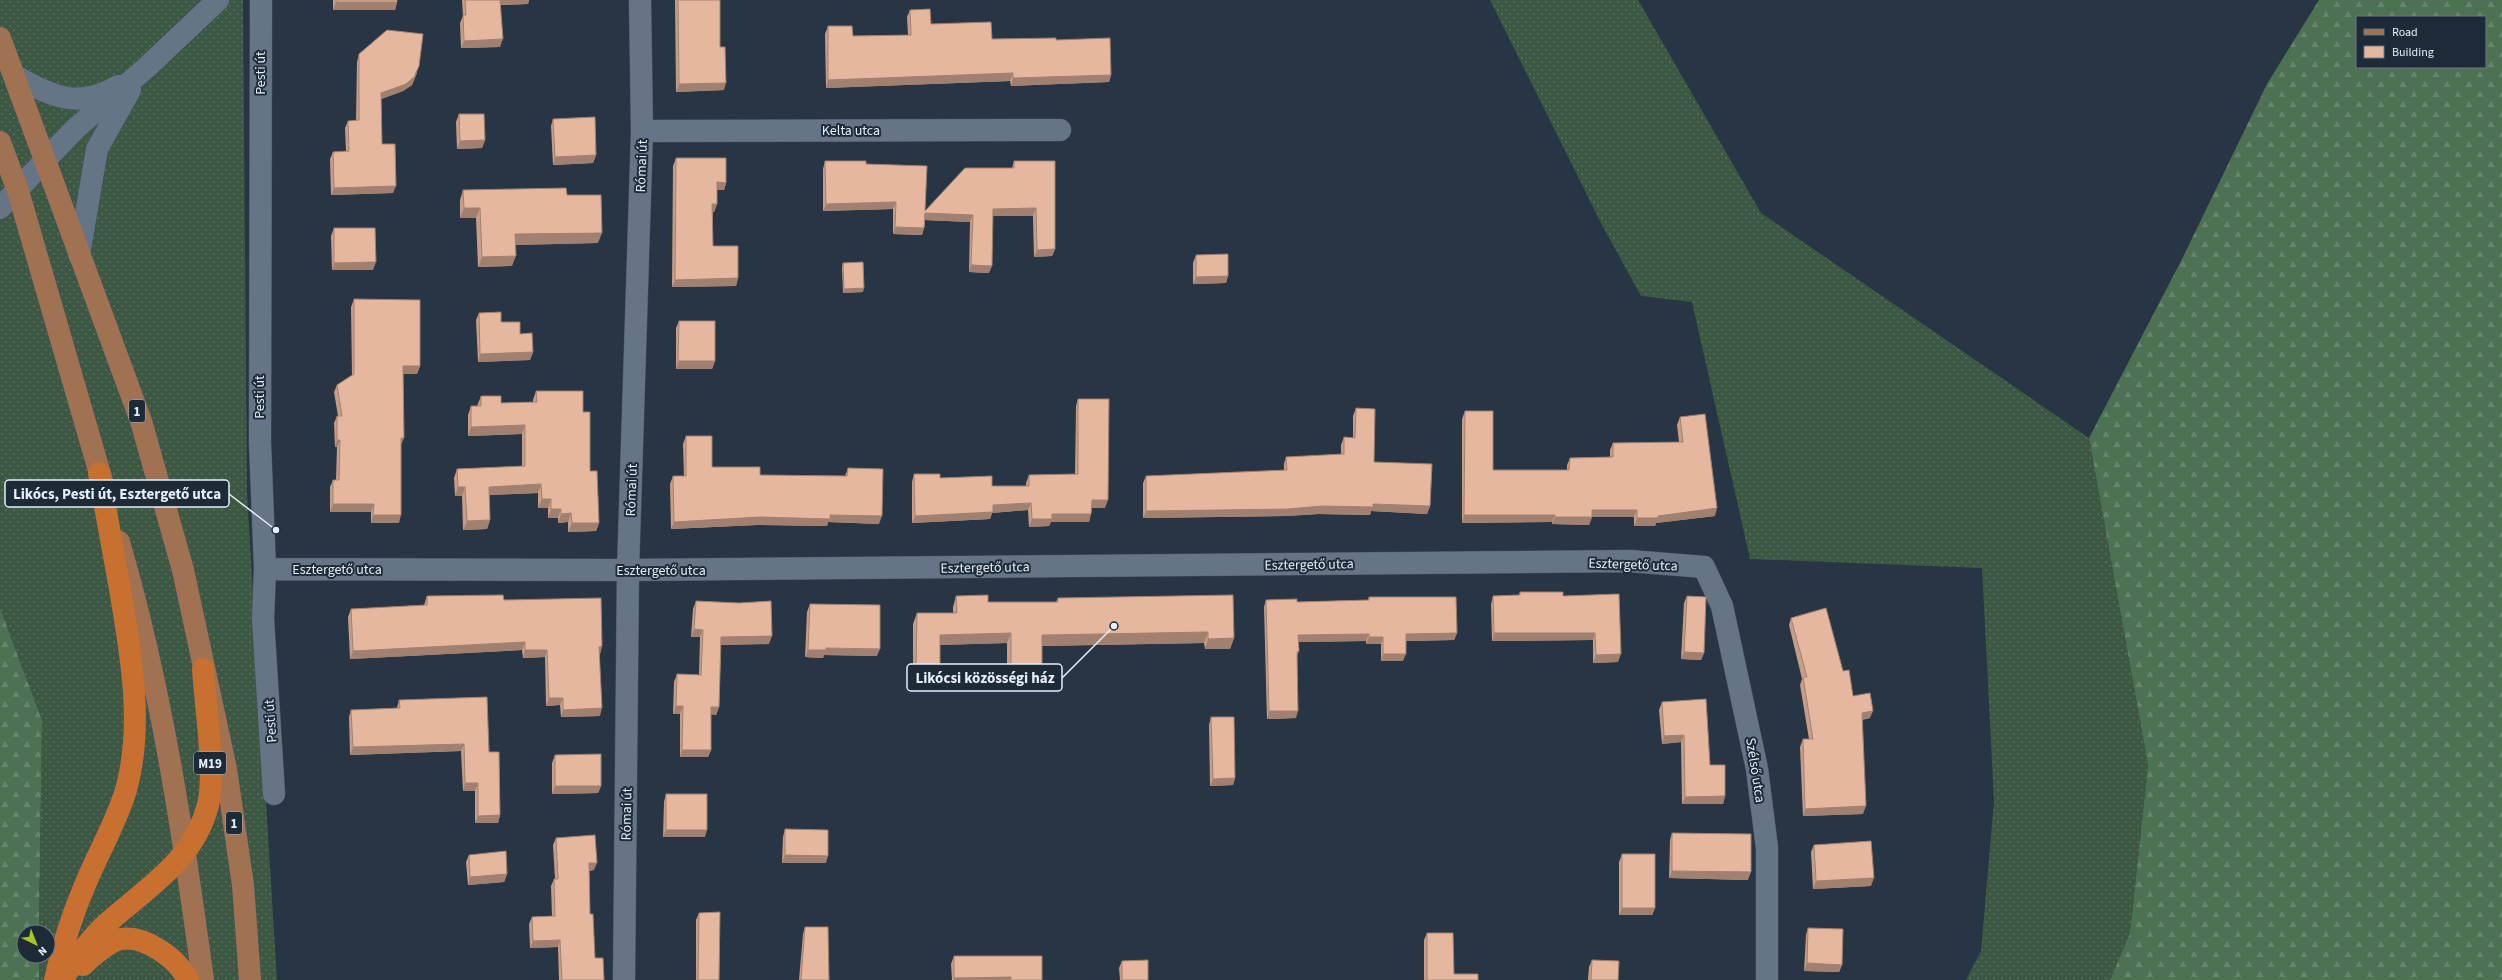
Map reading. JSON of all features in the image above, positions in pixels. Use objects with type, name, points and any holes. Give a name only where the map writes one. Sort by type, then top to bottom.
[{"type":"highway","points":[[55,980],[61,950],[84,885],[105,842],[126,790],[133,742],[135,690],[100,473]]},
{"type":"highway","name":"M19","points":[[62,980],[78,955],[105,926],[162,879],[186,852],[196,838],[209,804],[210,766],[203,669]]},
{"type":"highway","points":[[68,980],[91,957],[119,939],[133,939],[149,944],[164,954],[185,974],[188,980]]},
{"type":"main road","name":"1","points":[[0,38],[47,160],[79,255],[141,421],[183,570],[228,784],[243,885],[250,980]]},
{"type":"main road","points":[[0,142],[18,191],[100,473],[147,642],[186,852],[203,980]]},
{"type":"street","points":[[0,208],[75,130],[146,68],[218,0]]},
{"type":"street","name":"Pesti út","points":[[261,0],[260,443],[265,568],[263,620],[274,794]]},
{"type":"street","name":"Római út","points":[[624,980],[628,570],[642,131],[640,0]]},
{"type":"street","points":[[15,76],[50,95],[78,100],[107,92],[146,68]]},
{"type":"street","points":[[79,255],[97,149],[121,104],[146,68]]},
{"type":"street","name":"Kelta utca","points":[[642,131],[1060,130]]},
{"type":"street","name":"Esztergető utca","points":[[265,568],[628,570],[1630,561],[1704,567]]},
{"type":"street","name":"Szélső utca","points":[[1704,567],[1722,606],[1757,769],[1767,848],[1767,980]]},
{"type":"green space","points":[[0,0],[243,0],[247,494],[277,980],[39,980],[39,964],[56,964],[56,924],[39,924],[42,720],[0,608]]},
{"type":"green space","points":[[1490,0],[1638,0],[1761,213],[2089,438],[2148,765],[2130,933],[2110,980],[1966,980],[1981,951],[1994,801],[1982,568],[1750,559],[1692,302],[1641,296],[1602,225]]},
{"type":"green space","points":[[2319,0],[2502,0],[2502,980],[2110,980],[2130,933],[2148,765],[2089,438],[2182,259],[2267,84]]},
{"type":"green space","points":[[0,608],[42,720],[39,924],[16,924],[16,964],[39,964],[39,980],[0,980]]},
{"type":"building","points":[[336,0],[397,0],[397,2],[336,2]]},
{"type":"building","points":[[465,0],[500,0],[503,39],[464,41],[463,15],[466,15]]},
{"type":"building","points":[[678,0],[720,0],[720,47],[725,47],[726,83],[679,84]]},
{"type":"building","points":[[930,9],[931,24],[991,22],[992,39],[1056,38],[1056,40],[1110,38],[1111,75],[1013,78],[1013,73],[828,80],[828,26],[852,26],[853,36],[911,35],[910,10]]},
{"type":"building","points":[[387,30],[423,34],[419,66],[414,77],[406,84],[381,93],[382,144],[395,144],[396,186],[334,188],[333,152],[349,151],[348,121],[359,120],[359,54]]},
{"type":"building","points":[[459,114],[484,114],[485,140],[460,141]]},
{"type":"building","points":[[595,117],[596,155],[555,157],[553,119]]},
{"type":"building","points":[[676,158],[726,158],[726,183],[717,182],[717,204],[712,204],[713,246],[738,246],[738,278],[675,280]]},
{"type":"building","points":[[825,161],[866,161],[866,164],[927,166],[925,211],[965,168],[1014,168],[1014,161],[1055,161],[1055,249],[1037,250],[1036,208],[993,209],[992,266],[971,265],[973,215],[925,213],[924,228],[895,227],[896,202],[826,204]]},
{"type":"building","points":[[566,188],[567,195],[601,195],[602,233],[515,234],[516,256],[482,257],[480,208],[464,208],[463,190]]},
{"type":"building","points":[[334,228],[375,228],[376,262],[334,263]]},
{"type":"building","points":[[1228,254],[1228,276],[1196,277],[1196,255]]},
{"type":"building","points":[[863,262],[864,288],[844,289],[843,263]]},
{"type":"building","points":[[354,299],[420,300],[420,366],[403,366],[404,438],[401,438],[401,515],[373,515],[374,504],[333,504],[333,480],[339,480],[340,440],[337,440],[337,416],[342,416],[337,385],[354,374]]},
{"type":"building","points":[[501,312],[501,322],[520,322],[520,334],[532,333],[533,352],[480,354],[479,313]]},
{"type":"building","points":[[679,321],[715,321],[715,361],[678,361]]},
{"type":"building","points":[[536,391],[583,391],[583,412],[590,412],[590,471],[597,471],[599,523],[572,523],[571,513],[561,514],[561,509],[551,509],[551,499],[542,499],[541,484],[489,487],[490,520],[467,521],[465,487],[458,487],[457,469],[525,466],[525,425],[471,427],[471,406],[481,406],[481,396],[501,396],[501,403],[537,402]]},
{"type":"building","points":[[1078,399],[1109,399],[1108,500],[1092,500],[1091,514],[1052,514],[1052,519],[1032,519],[1031,503],[993,505],[993,512],[915,516],[914,474],[940,474],[940,478],[992,476],[992,486],[1029,486],[1029,475],[1078,474]]},
{"type":"building","points":[[1356,408],[1375,409],[1374,462],[1432,464],[1430,506],[1373,504],[1373,507],[1322,506],[1288,509],[1146,511],[1146,476],[1287,470],[1286,457],[1344,454],[1344,437],[1355,438]]},
{"type":"building","points":[[1465,411],[1493,411],[1493,470],[1569,470],[1570,458],[1613,457],[1613,443],[1683,442],[1680,417],[1705,414],[1717,508],[1658,516],[1658,518],[1637,518],[1637,510],[1592,510],[1592,517],[1555,517],[1555,515],[1464,515]]},
{"type":"building","points":[[686,436],[712,436],[712,467],[760,467],[760,475],[847,476],[848,468],[883,469],[882,516],[830,515],[830,519],[760,517],[674,522],[673,476],[686,476]]},
{"type":"building","points":[[1520,592],[1563,592],[1563,596],[1619,594],[1621,654],[1596,655],[1595,633],[1494,633],[1493,596],[1520,595]]},
{"type":"building","points":[[503,595],[504,600],[601,598],[602,646],[599,647],[602,708],[563,710],[563,698],[549,698],[547,650],[525,650],[525,642],[353,651],[351,609],[427,605],[427,596]]},
{"type":"building","points":[[988,595],[988,602],[1058,602],[1058,598],[1233,595],[1234,638],[1208,639],[1208,632],[1042,635],[1042,671],[1011,671],[1011,633],[940,635],[940,666],[916,667],[917,613],[957,613],[956,596]]},
{"type":"building","points":[[1687,596],[1706,597],[1704,653],[1684,652]]},
{"type":"building","points":[[1369,597],[1456,597],[1457,633],[1406,634],[1406,654],[1383,654],[1383,637],[1369,637],[1369,634],[1298,635],[1298,711],[1269,711],[1266,600],[1297,599],[1297,602],[1369,600]]},
{"type":"building","points":[[696,601],[739,603],[771,601],[772,636],[721,637],[719,707],[711,707],[711,750],[682,750],[683,706],[676,706],[677,674],[701,675],[703,630],[694,629]]},
{"type":"building","points":[[810,604],[880,605],[880,649],[826,648],[826,650],[808,650]]},
{"type":"building","points":[[1826,608],[1843,671],[1849,670],[1853,696],[1870,693],[1873,711],[1862,713],[1866,806],[1805,809],[1803,739],[1813,739],[1803,677],[1807,677],[1791,618]]},
{"type":"building","points":[[487,697],[489,752],[499,752],[500,815],[478,816],[478,783],[465,783],[464,744],[353,747],[351,710],[400,708],[399,700]]},
{"type":"building","points":[[1706,699],[1710,765],[1725,765],[1725,796],[1685,797],[1684,735],[1664,736],[1662,702]]},
{"type":"building","points":[[1211,717],[1234,717],[1235,778],[1213,779]]},
{"type":"building","points":[[601,754],[601,786],[555,786],[555,755]]},
{"type":"building","points":[[666,794],[707,794],[707,830],[666,830]]},
{"type":"building","points":[[785,829],[828,830],[828,856],[785,855]]},
{"type":"building","points":[[1672,833],[1751,834],[1751,872],[1672,871]]},
{"type":"building","points":[[595,835],[597,863],[589,863],[590,914],[593,914],[595,958],[603,958],[604,980],[562,980],[560,940],[533,941],[532,917],[555,916],[554,879],[558,879],[556,838]]},
{"type":"building","points":[[1871,841],[1874,878],[1816,881],[1814,845]]},
{"type":"building","points":[[506,851],[507,874],[470,877],[469,855]]},
{"type":"building","points":[[1622,854],[1655,854],[1655,908],[1622,908]]},
{"type":"building","points":[[720,912],[719,980],[698,980],[699,913]]},
{"type":"building","points":[[805,927],[828,927],[829,980],[801,980]]},
{"type":"building","points":[[1808,928],[1843,929],[1842,965],[1807,963]]},
{"type":"building","points":[[1427,933],[1453,933],[1454,974],[1478,974],[1478,980],[1427,980]]},
{"type":"building","points":[[954,956],[1042,956],[1042,980],[1011,980],[1011,977],[954,978]]},
{"type":"building","points":[[1148,960],[1148,980],[1122,980],[1122,961]]},
{"type":"building","points":[[1592,960],[1619,961],[1618,980],[1591,980]]},
{"type":"place","name":"Likócs, Pesti út, Esztergető utca","points":[[276,530]]},
{"type":"place","name":"Likócsi közösségi ház","points":[[1114,626]]}]
